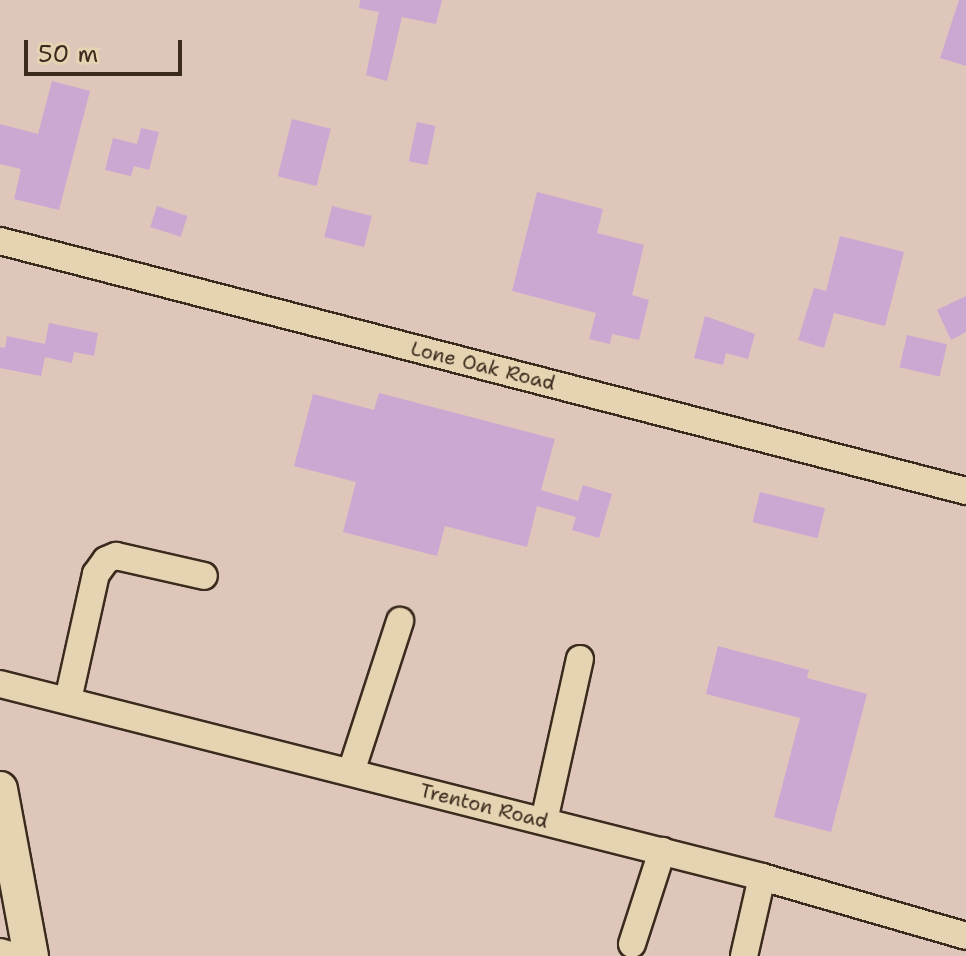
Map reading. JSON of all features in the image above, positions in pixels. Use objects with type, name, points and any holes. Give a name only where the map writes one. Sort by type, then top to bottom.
[{"type":"main road","points":[[2,809],[31,956]]},
{"type":"street","name":"Lone Oak Road","points":[[0,241],[966,491]]},
{"type":"street","points":[[68,700],[96,574],[106,560],[116,556],[204,576]]},
{"type":"street","points":[[351,772],[400,621]]},
{"type":"street","points":[[544,821],[580,659]]},
{"type":"street","name":"Trenton Road","points":[[0,684],[762,877],[966,936]]},
{"type":"street","points":[[632,944],[662,851]]},
{"type":"street","points":[[744,956],[762,877]]},
{"type":"street","points":[[0,952],[14,956]]},
{"type":"building","points":[[360,0],[442,0],[436,24],[402,17],[387,81],[366,75],[379,12],[359,8]]},
{"type":"building","points":[[959,0],[966,0],[966,66],[940,58]]},
{"type":"building","points":[[52,81],[90,91],[59,210],[14,199],[21,169],[0,164],[0,124],[38,134]]},
{"type":"building","points":[[292,119],[331,129],[317,186],[278,176]]},
{"type":"building","points":[[417,122],[436,126],[427,165],[409,161]]},
{"type":"building","points":[[141,128],[159,132],[149,170],[134,166],[131,176],[105,170],[113,138],[137,144]]},
{"type":"building","points":[[537,192],[603,209],[597,233],[644,245],[632,295],[649,300],[639,340],[612,334],[610,344],[589,339],[596,313],[512,291]]},
{"type":"building","points":[[157,206],[187,216],[181,237],[150,227]]},
{"type":"building","points":[[332,206],[372,216],[364,247],[324,237]]},
{"type":"building","points":[[840,236],[904,252],[885,326],[834,313],[824,348],[798,340],[814,288],[826,291]]},
{"type":"building","points":[[966,296],[966,332],[951,340],[937,310]]},
{"type":"building","points":[[705,316],[755,334],[748,359],[726,353],[723,365],[694,358]]},
{"type":"building","points":[[49,323],[98,333],[94,356],[74,352],[72,363],[45,357],[41,376],[0,368],[0,347],[5,348],[7,336],[45,344]]},
{"type":"building","points":[[907,335],[947,344],[940,376],[900,367]]},
{"type":"building","points":[[379,393],[555,439],[541,490],[578,501],[583,485],[612,494],[599,538],[572,530],[576,517],[537,506],[527,547],[445,526],[437,556],[343,532],[356,482],[294,466],[313,394],[374,410]]},
{"type":"building","points":[[760,492],[825,508],[818,538],[753,522]]},
{"type":"building","points":[[718,646],[809,670],[807,678],[867,694],[831,832],[774,817],[800,718],[706,694]]}]
